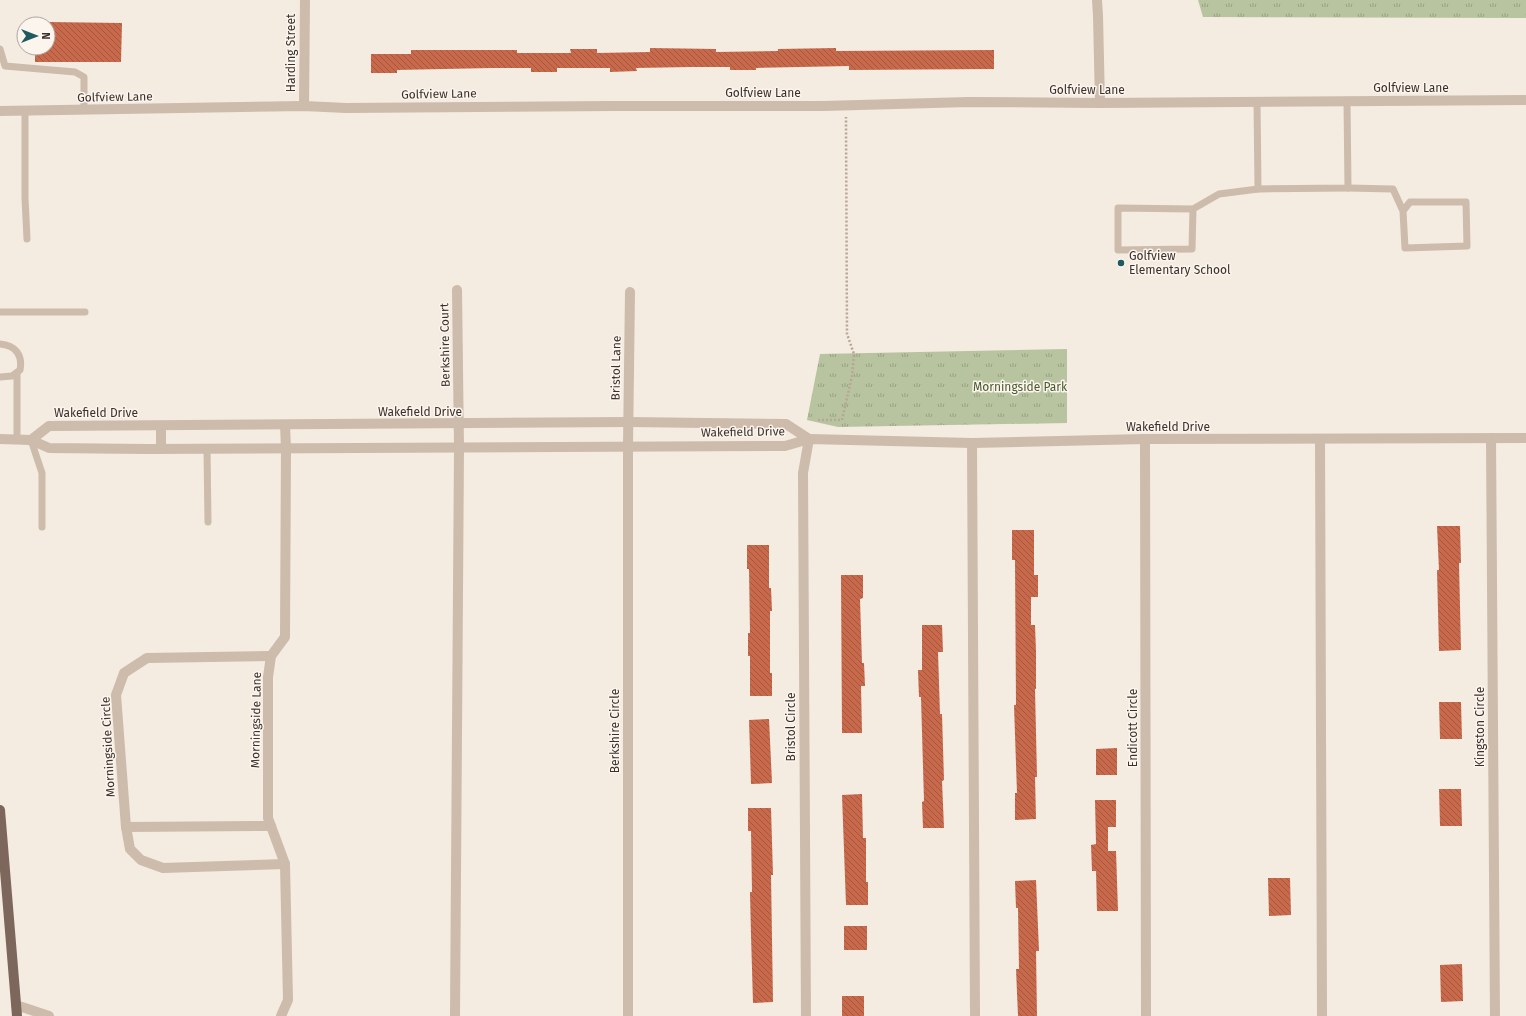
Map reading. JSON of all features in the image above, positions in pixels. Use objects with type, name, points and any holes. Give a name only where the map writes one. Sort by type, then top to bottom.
[{"type":"main road","points":[[0,810],[17,1016]]},
{"type":"street","name":"Harding Street","points":[[304,106],[305,0]]},
{"type":"street","points":[[1097,0],[1100,103]]},
{"type":"street","name":"Golfview Lane","points":[[0,111],[304,106],[354,108],[846,105],[968,102],[1100,103],[1526,100]]},
{"type":"street","name":"Berkshire Court","points":[[457,290],[459,448]]},
{"type":"street","name":"Bristol Lane","points":[[628,446],[630,292]]},
{"type":"street","name":"Wakefield Drive","points":[[31,440],[49,426],[628,422],[786,424],[809,439]]},
{"type":"street","name":"Morningside Lane","points":[[281,1016],[288,1000],[285,864],[268,818],[268,677],[271,656],[285,637],[285,425]]},
{"type":"street","points":[[161,426],[161,449]]},
{"type":"street","name":"Kingston Circle","points":[[1491,438],[1495,1016]]},
{"type":"street","name":"Wakefield Drive","points":[[0,439],[31,440],[49,448],[207,449],[785,446],[809,439],[972,443],[1145,439],[1526,438]]},
{"type":"street","name":"Bristol Circle","points":[[806,1016],[803,472],[809,439]]},
{"type":"street","name":"Endicott Circle","points":[[1145,439],[1146,1016]]},
{"type":"street","points":[[1320,439],[1322,1016]]},
{"type":"street","points":[[972,443],[975,1016]]},
{"type":"street","name":"Berkshire Circle","points":[[628,446],[628,1016]]},
{"type":"street","points":[[456,1016],[459,448]]},
{"type":"street","name":"Morningside Circle","points":[[271,656],[147,658],[124,673],[116,695],[126,827],[130,849],[141,860],[164,868],[285,864]]},
{"type":"street","points":[[126,827],[271,826]]},
{"type":"street","points":[[16,1005],[50,1016]]},
{"type":"lane","points":[[0,49],[5,66],[75,72],[84,77],[84,110]]},
{"type":"lane","points":[[1347,101],[1348,188]]},
{"type":"lane","points":[[1257,102],[1258,189]]},
{"type":"lane","points":[[25,111],[25,198],[27,239]]},
{"type":"lane","points":[[1193,209],[1192,250],[1118,250],[1118,208],[1193,209],[1219,194],[1258,189],[1348,188],[1393,190],[1403,211],[1404,248],[1467,246],[1466,202],[1410,202],[1403,211]]},
{"type":"lane","points":[[0,312],[85,312]]},
{"type":"lane","points":[[0,344],[10,346],[18,353],[21,364],[20,370],[17,373],[12,376],[0,377]]},
{"type":"lane","points":[[17,373],[17,439]]},
{"type":"lane","points":[[31,440],[42,472],[42,527]]},
{"type":"lane","points":[[207,449],[208,522]]},
{"type":"path","points":[[818,420],[842,420],[852,376],[854,354],[847,334],[846,105]]},
{"type":"green space","points":[[1198,0],[1526,0],[1526,18],[1203,17]]},
{"type":"green space","name":"Morningside Park","points":[[1067,349],[1067,423],[838,427],[807,420],[820,354]]},
{"type":"building","points":[[56,22],[122,23],[121,62],[35,62],[35,56],[56,56]]},
{"type":"building","points":[[650,48],[716,49],[716,52],[836,48],[836,51],[994,50],[994,69],[849,70],[849,66],[730,70],[730,67],[690,67],[636,68],[637,71],[610,72],[610,68],[557,68],[557,72],[531,72],[531,68],[491,68],[397,70],[397,73],[371,73],[371,54],[411,54],[411,50],[517,50],[517,53],[571,53],[570,49],[597,49],[597,53],[650,52]]},
{"type":"building","points":[[1437,526],[1460,526],[1461,563],[1459,563],[1461,650],[1439,651],[1437,570],[1439,570]]},
{"type":"building","points":[[1012,530],[1034,530],[1034,575],[1038,575],[1038,597],[1031,597],[1031,625],[1035,625],[1036,652],[1036,819],[1015,820],[1015,793],[1017,793],[1014,705],[1016,705],[1015,560],[1012,560]]},
{"type":"building","points":[[747,545],[769,545],[769,588],[771,588],[772,611],[770,611],[770,673],[772,673],[772,696],[750,696],[750,656],[748,656],[748,633],[750,633],[749,569],[747,569]]},
{"type":"building","points":[[841,575],[863,575],[863,598],[860,599],[862,663],[864,663],[865,686],[861,686],[862,733],[842,733]]},
{"type":"building","points":[[922,625],[942,625],[943,652],[938,652],[940,714],[942,714],[944,828],[923,828],[922,802],[924,801],[921,697],[919,697],[918,670],[922,670]]},
{"type":"building","points":[[1439,702],[1461,702],[1462,739],[1440,739]]},
{"type":"building","points":[[769,719],[772,783],[751,784],[749,720]]},
{"type":"building","points":[[1117,748],[1117,775],[1096,775],[1096,749]]},
{"type":"building","points":[[1439,789],[1461,789],[1462,826],[1440,826]]},
{"type":"building","points":[[862,794],[863,838],[866,838],[866,882],[868,882],[868,905],[846,905],[842,795]]},
{"type":"building","points":[[1095,800],[1116,800],[1116,827],[1108,827],[1108,851],[1116,851],[1118,911],[1097,911],[1096,871],[1092,871],[1091,845],[1096,844]]},
{"type":"building","points":[[748,808],[771,808],[773,875],[771,875],[773,1002],[753,1003],[750,892],[752,892],[751,831],[748,831]]},
{"type":"building","points":[[1268,878],[1290,878],[1291,915],[1269,916]]},
{"type":"building","points":[[1036,880],[1039,951],[1036,951],[1037,1016],[1018,1016],[1016,969],[1019,969],[1018,908],[1016,908],[1015,881]]},
{"type":"building","points":[[844,926],[867,926],[867,950],[844,950]]},
{"type":"building","points":[[1462,964],[1463,1001],[1441,1002],[1440,965]]},
{"type":"building","points":[[842,996],[864,996],[864,1016],[842,1016]]},
{"type":"place","name":"Golfview Elementary School","points":[[1121,263]]}]
